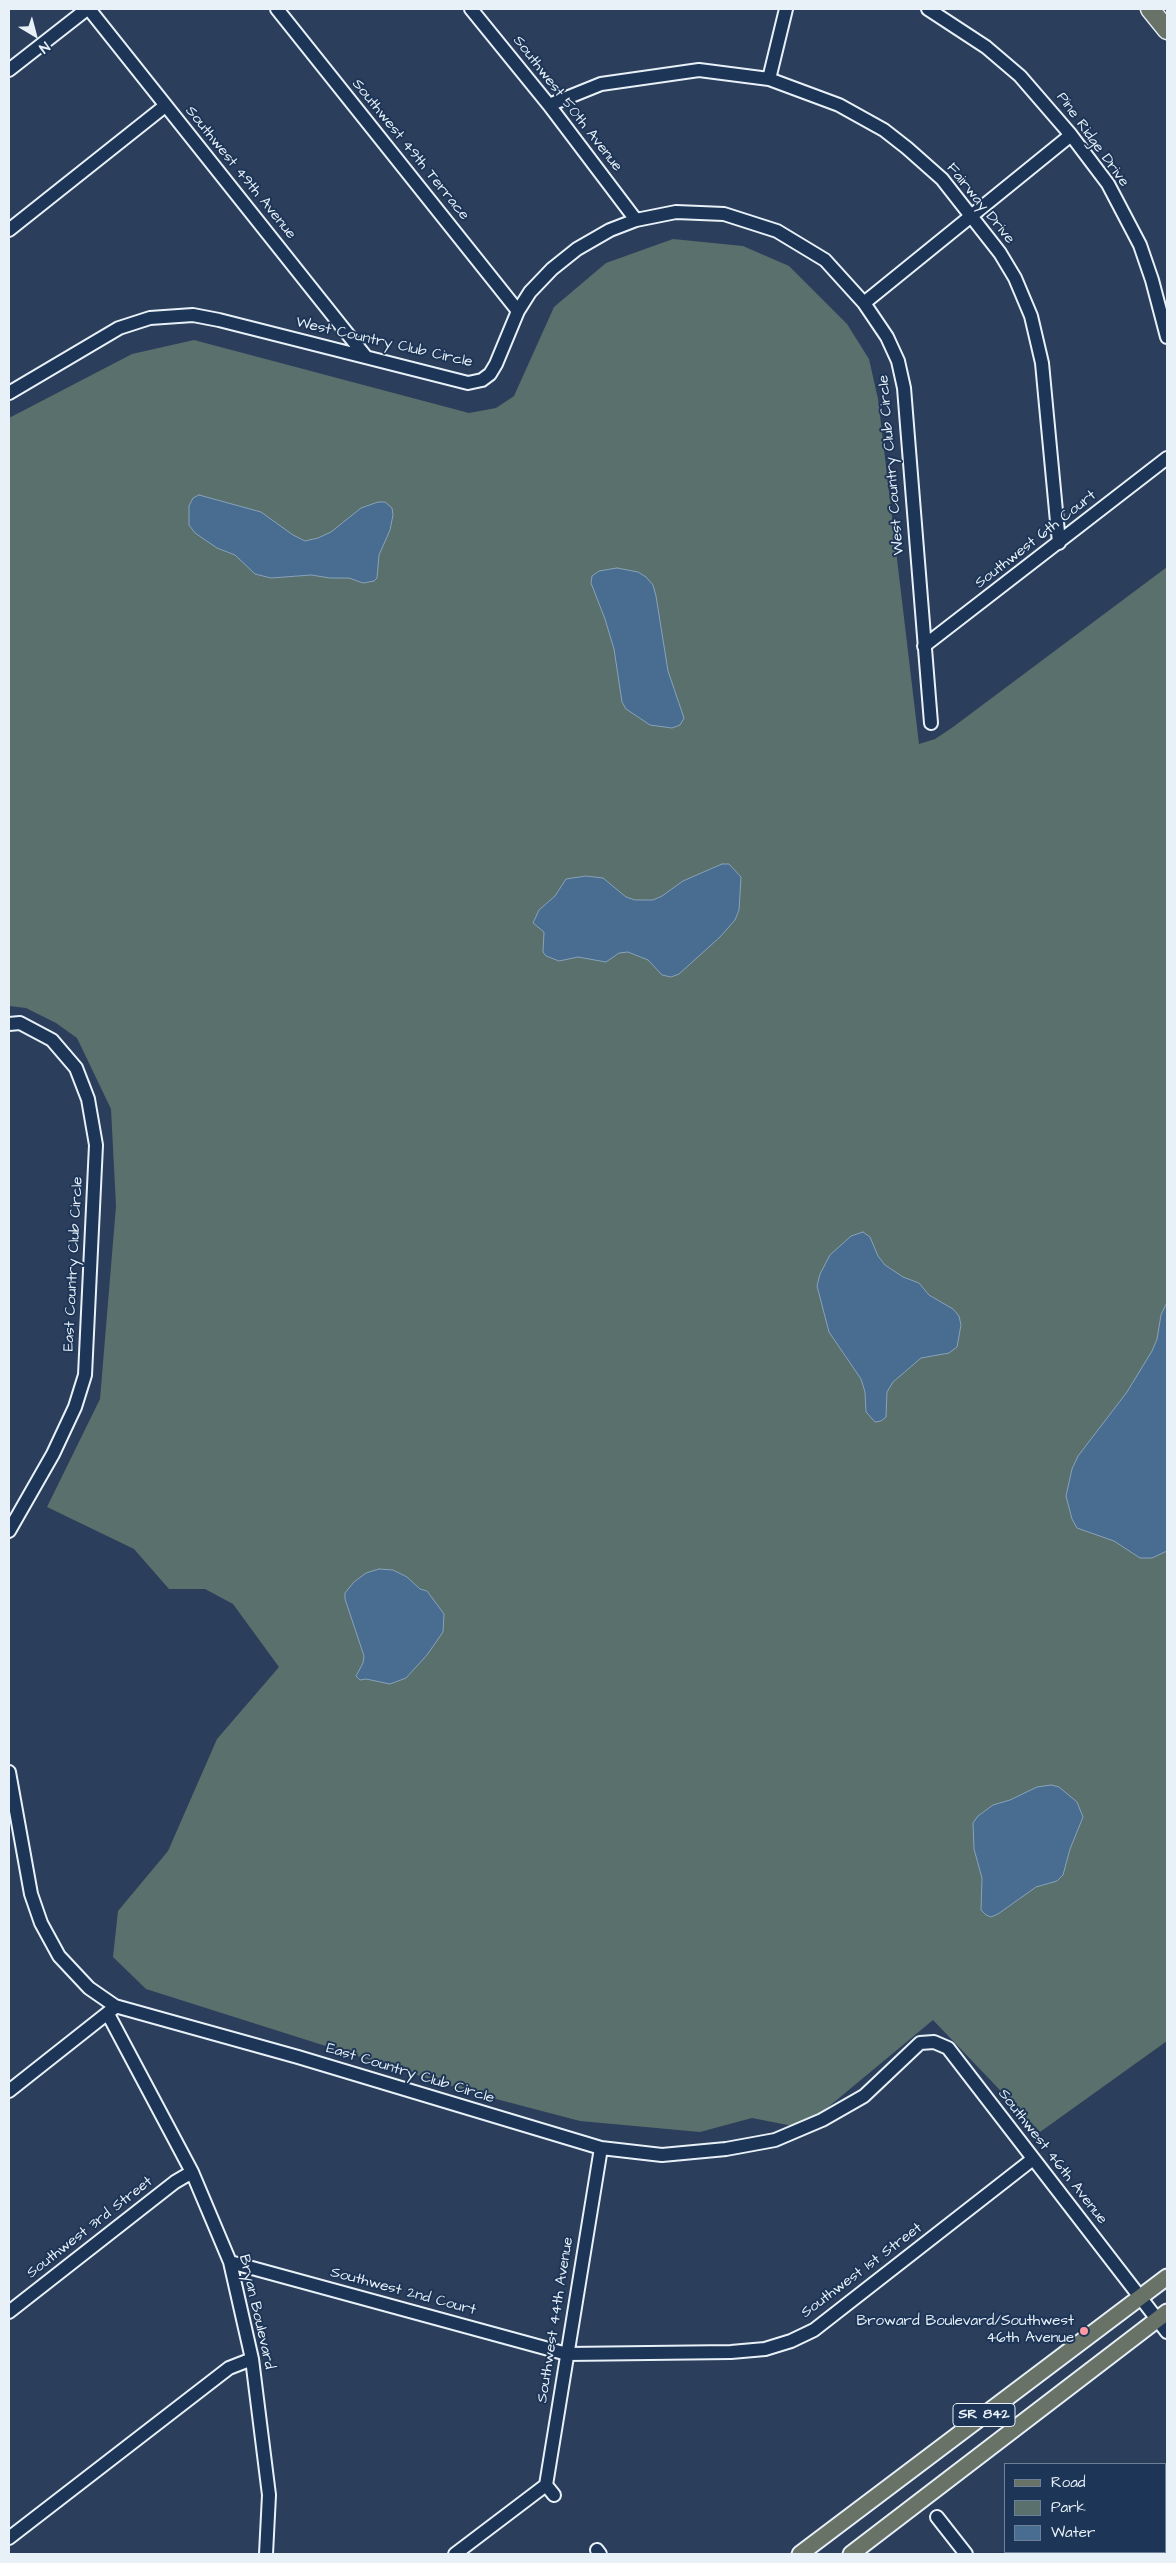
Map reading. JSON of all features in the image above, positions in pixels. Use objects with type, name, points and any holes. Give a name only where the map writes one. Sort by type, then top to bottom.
[{"type":"highway","points":[[1150,9],[1167,30]]},
{"type":"main road","name":"SR 842","points":[[800,2554],[1167,2277]]},
{"type":"main road","name":"SR 842","points":[[852,2554],[1162,2316]]},
{"type":"street","points":[[9,70],[88,9]]},
{"type":"street","name":"Southwest 49th Avenue","points":[[88,9],[366,357]]},
{"type":"street","name":"Southwest 49th Terrace","points":[[277,9],[518,311]]},
{"type":"street","name":"Southwest 50th Avenue","points":[[471,9],[549,105],[636,220]]},
{"type":"street","points":[[769,78],[786,9]]},
{"type":"street","name":"Pine Ridge Drive","points":[[928,9],[986,47],[1020,76],[1071,135],[1108,184],[1140,245],[1152,280],[1167,337]]},
{"type":"street","name":"Fairway Drive","points":[[549,105],[601,84],[700,70],[769,78],[839,105],[884,130],[942,180],[972,215],[1000,253],[1015,278],[1031,316],[1042,363],[1059,543]]},
{"type":"street","points":[[9,230],[165,106]]},
{"type":"street","points":[[864,302],[1071,135]]},
{"type":"street","name":"West Country Club Circle","points":[[9,393],[120,328],[150,318],[193,315],[468,383],[482,380],[490,374],[518,311],[530,292],[552,269],[577,249],[610,230],[636,220],[676,212],[724,214],[778,231],[825,260],[864,302],[887,337],[898,361],[904,388],[931,723]]},
{"type":"street","name":"Southwest 6th Court","points":[[924,646],[1167,458]]},
{"type":"street","name":"East Country Club Circle","points":[[9,1024],[20,1023],[52,1040],[76,1068],[88,1099],[96,1145],[85,1375],[75,1407],[53,1454],[9,1531]]},
{"type":"street","name":"East Country Club Circle","points":[[9,1772],[14,1839],[40,1923],[59,1956],[112,2010],[308,2060],[600,2148],[662,2155],[726,2149],[775,2140],[822,2120],[864,2096],[920,2043],[934,2042]]},
{"type":"street","points":[[9,2091],[112,2010]]},
{"type":"street","name":"Bryan Boulevard","points":[[112,2010],[192,2172],[230,2262],[252,2359],[268,2495],[266,2554]]},
{"type":"street","name":"Southwest 46th Avenue","points":[[934,2042],[948,2048],[1140,2297],[1162,2316],[1167,2332]]},
{"type":"street","name":"Southwest 44th Avenue","points":[[546,2485],[600,2148]]},
{"type":"street","name":"Southwest 1st Street","points":[[567,2354],[731,2352],[765,2349],[792,2341],[814,2330],[1033,2159]]},
{"type":"street","name":"Southwest 3rd Street","points":[[9,2312],[175,2182],[192,2172]]},
{"type":"street","name":"Southwest 2nd Court","points":[[230,2262],[567,2354]]},
{"type":"street","points":[[9,2538],[229,2368],[252,2359]]},
{"type":"street","points":[[455,2554],[546,2485],[554,2495]]},
{"type":"street","points":[[937,2516],[966,2554]]},
{"type":"green space","points":[[673,239],[743,246],[789,266],[847,324],[869,359],[878,399],[919,744],[935,739],[953,727],[1167,567],[1167,2041],[1040,2132],[933,2020],[803,2128],[752,2118],[700,2132],[580,2121],[477,2094],[146,1989],[113,1957],[118,1911],[168,1851],[217,1739],[279,1667],[233,1604],[205,1589],[169,1589],[134,1549],[47,1507],[100,1399],[116,1206],[111,1109],[77,1038],[56,1023],[26,1008],[9,1006],[9,418],[132,354],[194,340],[469,413],[496,408],[514,396],[554,307],[606,263]]},
{"type":"water","points":[[199,495],[261,512],[293,535],[305,541],[331,532],[361,508],[378,502],[385,502],[392,508],[393,515],[390,530],[379,555],[377,578],[374,581],[363,583],[349,578],[311,575],[271,578],[255,574],[235,555],[217,548],[195,533],[189,525],[189,506],[193,498]]},
{"type":"water","points":[[617,568],[638,572],[653,585],[668,671],[684,718],[680,725],[672,728],[650,725],[626,709],[622,702],[614,649],[591,583],[592,576],[599,571]]},
{"type":"water","points":[[722,864],[729,864],[741,877],[739,910],[735,920],[720,937],[679,974],[671,977],[662,975],[648,960],[628,952],[619,953],[606,962],[578,957],[559,961],[546,956],[543,952],[544,932],[533,923],[539,910],[555,896],[566,879],[586,876],[603,878],[626,897],[635,900],[653,900],[683,881]]},
{"type":"water","points":[[863,1232],[870,1237],[878,1256],[885,1265],[903,1277],[919,1283],[929,1295],[953,1309],[959,1316],[961,1325],[957,1347],[949,1353],[921,1358],[893,1382],[887,1392],[886,1417],[881,1421],[875,1422],[866,1412],[865,1392],[861,1379],[829,1332],[817,1286],[820,1274],[830,1255],[851,1236]]},
{"type":"water","points":[[1167,1302],[1167,1551],[1152,1558],[1140,1558],[1114,1541],[1077,1528],[1072,1519],[1066,1496],[1072,1469],[1078,1456],[1127,1392],[1152,1351],[1157,1339],[1161,1315]]},
{"type":"water","points":[[379,1569],[393,1570],[407,1577],[420,1589],[427,1591],[444,1614],[443,1632],[427,1655],[406,1678],[390,1684],[366,1679],[360,1680],[356,1676],[363,1663],[364,1656],[345,1599],[345,1593],[354,1582],[366,1573]]},
{"type":"water","points":[[1051,1785],[1059,1787],[1077,1802],[1083,1817],[1070,1849],[1063,1875],[1057,1881],[1036,1887],[998,1914],[991,1917],[986,1915],[981,1910],[982,1878],[974,1849],[973,1823],[978,1816],[993,1805],[1010,1800],[1037,1787]]},
{"type":"water","points":[[1166,2473],[1167,2554],[1143,2554],[1142,2553],[1166,2553]]},
{"type":"place","name":"Broward Boulevard/Southwest 46th Avenue","points":[[1084,2331]]}]
